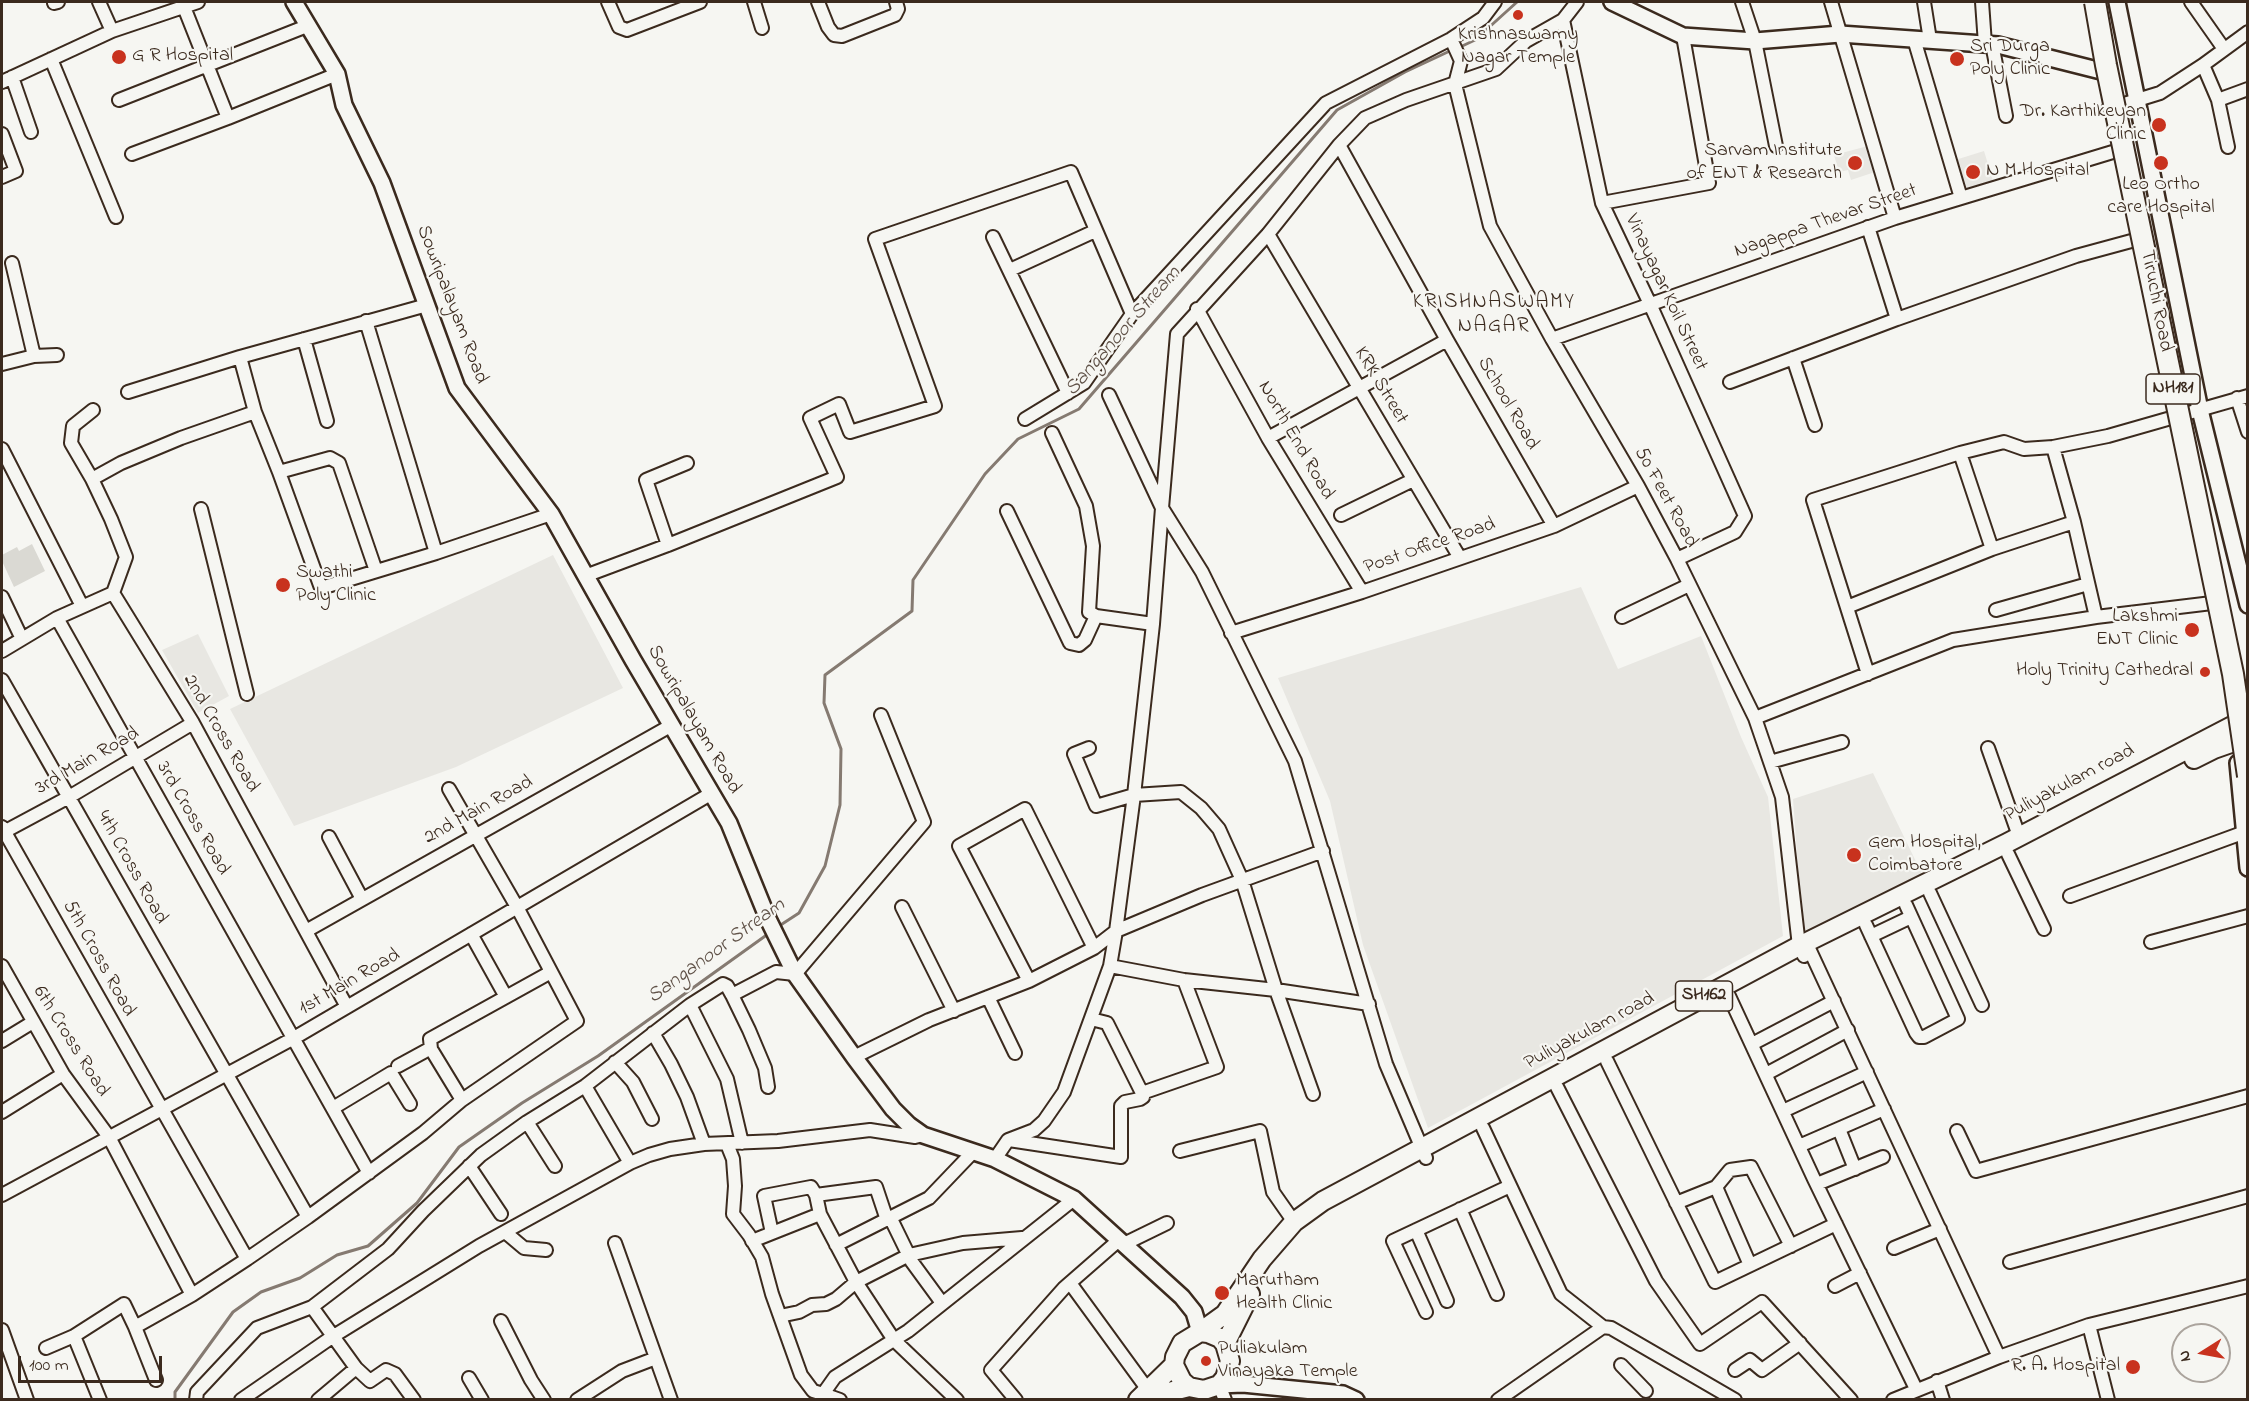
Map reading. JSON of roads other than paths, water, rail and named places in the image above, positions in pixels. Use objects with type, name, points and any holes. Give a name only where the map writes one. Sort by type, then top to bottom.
[{"type":"highway","name":"Tiruchi Road","points":[[2095,2],[2106,65],[2233,675],[2247,776]]},
{"type":"highway","name":"Tiruchi Road","points":[[2115,2],[2132,134],[2247,678]]},
{"type":"main road","name":"Puliyakulam road","points":[[1225,1344],[1250,1295],[1272,1262],[1294,1235],[1322,1214],[1424,1154],[2019,836],[2241,731]]},
{"type":"main road","name":"Puliyakulam road","points":[[1174,1365],[1182,1343],[1225,1314],[1262,1259],[1294,1222],[1323,1201],[1483,1128],[1729,996],[1805,949],[1868,931],[1908,911],[1930,893],[2131,789],[2214,749],[2241,731]]},
{"type":"main road","points":[[1148,1396],[1189,1387],[1222,1392],[1230,1361],[1225,1344],[1214,1335],[1200,1332]]},
{"type":"main road","points":[[1148,1396],[1174,1365],[1182,1381],[1189,1387]]},
{"type":"street","points":[[99,2],[112,31]]},
{"type":"street","points":[[32,132],[7,79],[112,31],[198,2]]},
{"type":"street","name":"Sowripalayam Road","points":[[294,2],[337,74],[344,105],[382,183],[457,388],[550,514],[712,793],[729,823],[768,919],[795,974],[893,1109],[909,1125],[923,1135],[995,1159],[1074,1199],[1182,1297],[1194,1312],[1200,1332]]},
{"type":"street","points":[[608,2],[619,27],[627,30],[700,2]]},
{"type":"street","points":[[754,2],[762,28]]},
{"type":"street","points":[[818,2],[828,27],[834,34],[842,36],[895,15],[898,9],[896,2]]},
{"type":"street","points":[[1025,419],[1084,382],[1132,314],[1326,103],[1451,39],[1483,18],[1495,2]]},
{"type":"street","points":[[995,1159],[1008,1140],[1034,1130],[1051,1113],[1064,1092],[1110,966],[1134,795],[1153,624],[1177,334],[1197,309],[1268,234],[1339,145],[1365,118],[1406,100],[1496,69],[1526,41],[1563,20],[1577,2]]},
{"type":"street","points":[[1612,2],[1683,36],[1755,41],[1840,34],[1989,44],[2056,58],[2101,71]]},
{"type":"street","points":[[1742,2],[1755,41],[1776,146]]},
{"type":"street","points":[[1830,2],[1895,218]]},
{"type":"street","points":[[1924,2],[1930,40]]},
{"type":"street","points":[[1982,2],[1989,44],[2006,116]]},
{"type":"street","points":[[2088,2],[2170,419],[2212,603],[2239,696],[2247,868]]},
{"type":"street","points":[[2115,2],[2200,410],[2247,605]]},
{"type":"street","points":[[2191,2],[2224,49]]},
{"type":"street","points":[[184,7],[228,118]]},
{"type":"street","name":"Vinayagar Koil Street","points":[[1563,20],[1602,203],[1745,516],[1735,532],[1677,560]]},
{"type":"street","points":[[119,100],[307,26]]},
{"type":"street","points":[[2108,109],[2137,102],[2160,93],[2247,32]]},
{"type":"street","points":[[1602,203],[1709,183],[1683,36]]},
{"type":"street","points":[[1451,39],[1461,61],[1455,84]]},
{"type":"street","points":[[1914,39],[1960,198]]},
{"type":"street","points":[[51,59],[116,217]]},
{"type":"street","points":[[2203,65],[2218,100],[2228,147]]},
{"type":"street","points":[[132,154],[337,74]]},
{"type":"street","name":"50 Feet Road","points":[[1455,84],[1490,226],[1552,339],[1638,486],[1755,718],[1782,797],[1805,949],[1848,1030],[1999,1357]]},
{"type":"street","points":[[2218,100],[2247,89]]},
{"type":"street","points":[[2,134],[16,171],[2,177]]},
{"type":"street","name":"School Road","points":[[1339,145],[1554,526]]},
{"type":"street","name":"Nagappa Thevar Street","points":[[1552,339],[1895,218],[2116,151]]},
{"type":"street","points":[[585,576],[837,477],[810,418],[839,404],[850,432],[935,406],[875,239],[1071,172],[1132,314]]},
{"type":"street","points":[[1868,227],[1897,319]]},
{"type":"street","points":[[1010,270],[1095,231]]},
{"type":"street","name":"KRK Street","points":[[1268,234],[1460,558]]},
{"type":"street","points":[[993,237],[1068,393]]},
{"type":"street","points":[[1730,382],[1897,319],[2076,256],[2135,240]]},
{"type":"street","points":[[12,263],[34,356]]},
{"type":"street","points":[[128,392],[240,357],[427,305]]},
{"type":"street","name":"North End Road","points":[[1197,309],[1268,438],[1362,591]]},
{"type":"street","points":[[366,321],[436,553]]},
{"type":"street","points":[[304,339],[327,421]]},
{"type":"street","points":[[1268,438],[1447,340]]},
{"type":"street","points":[[2,364],[34,356],[57,355]]},
{"type":"street","points":[[240,357],[255,412],[321,588],[436,553],[550,514]]},
{"type":"street","points":[[1793,358],[1815,425]]},
{"type":"street","points":[[1109,395],[1162,508],[1202,572],[1295,761],[1386,1064],[1424,1154]]},
{"type":"street","points":[[1868,674],[1813,500],[1960,453],[2004,442],[2024,449],[2053,447],[2108,436],[2242,397],[2247,432]]},
{"type":"street","points":[[2,651],[57,618],[113,594],[126,557],[92,479],[71,443],[73,426],[93,410]]},
{"type":"street","points":[[92,479],[121,463],[181,438],[255,412]]},
{"type":"street","points":[[1053,433],[1086,506],[1093,546],[1089,612],[1096,616],[1153,624]]},
{"type":"street","points":[[2053,447],[2074,522],[2096,617]]},
{"type":"street","points":[[2,449],[82,606]]},
{"type":"street","points":[[1960,453],[1992,549]]},
{"type":"street","points":[[279,472],[330,458],[339,463],[376,571]]},
{"type":"street","points":[[668,545],[646,480],[687,463]]},
{"type":"street","points":[[1341,515],[1413,480]]},
{"type":"street","name":"Post Office Road","points":[[1231,633],[1554,526],[1638,486]]},
{"type":"street","points":[[201,509],[246,694]]},
{"type":"street","points":[[1007,511],[1070,643],[1078,645],[1085,639],[1096,616]]},
{"type":"street","points":[[1847,606],[1992,549],[2074,522]]},
{"type":"street","points":[[1996,610],[2088,584]]},
{"type":"street","points":[[1622,617],[1689,585]]},
{"type":"street","name":"2nd Cross Road","points":[[113,594],[193,723],[347,1007]]},
{"type":"street","points":[[2,597],[22,639]]},
{"type":"street","points":[[1755,718],[1953,640],[2096,617],[2212,603]]},
{"type":"street","name":"3rd Cross Road","points":[[57,618],[369,1173]]},
{"type":"street","name":"4th Cross Road","points":[[2,680],[226,1076],[308,1216]]},
{"type":"street","points":[[732,995],[776,972],[795,974],[924,822],[881,715]]},
{"type":"street","name":"3rd Main Road","points":[[2,830],[69,797],[193,723]]},
{"type":"street","name":"2nd Main Road","points":[[306,931],[672,725]]},
{"type":"street","points":[[1770,762],[1842,742]]},
{"type":"street","points":[[1089,748],[1074,754],[1096,806],[1134,795],[1181,792],[1202,808],[1219,830],[1242,880],[1276,990],[1313,1094]]},
{"type":"street","points":[[1988,748],[2019,836]]},
{"type":"street","points":[[135,1327],[247,1259],[369,1173],[423,1133],[462,1100],[577,1021],[517,908],[449,789]]},
{"type":"street","name":"1st Main Road","points":[[2,1195],[294,1038],[712,793]]},
{"type":"street","points":[[1029,981],[959,846],[1025,809],[1094,948]]},
{"type":"street","name":"5th Cross Road","points":[[2,830],[247,1259]]},
{"type":"street","points":[[2070,896],[2245,831]]},
{"type":"street","points":[[329,837],[362,899]]},
{"type":"street","points":[[854,1057],[929,1020],[1029,981],[1094,948],[1116,931],[1202,895],[1323,851]]},
{"type":"street","points":[[2008,854],[2044,929]]},
{"type":"street","points":[[1930,893],[1982,1005]]},
{"type":"street","points":[[902,907],[954,1011]]},
{"type":"street","points":[[1868,931],[1916,1033],[1919,1037],[1924,1037],[1941,1029],[1957,1021],[1958,1017],[1908,911]]},
{"type":"street","points":[[2151,942],[2247,916]]},
{"type":"street","points":[[471,934],[506,997]]},
{"type":"street","name":"6th Cross Road","points":[[2,966],[63,1074],[109,1137],[192,1294]]},
{"type":"street","points":[[1110,966],[1185,980],[1276,990],[1369,1004]]},
{"type":"street","points":[[462,1100],[431,1048],[430,1039],[551,972]]},
{"type":"street","points":[[1142,1093],[1217,1066],[1185,980]]},
{"type":"street","points":[[196,1400],[197,1392],[257,1328],[312,1307],[388,1249],[469,1166],[497,1143],[585,1086],[652,1033],[723,984],[727,986],[732,995],[760,1055],[768,1087]]},
{"type":"street","points":[[1729,996],[1916,1389]]},
{"type":"street","points":[[988,997],[1015,1053]]},
{"type":"street","points":[[1752,1044],[1834,1002]]},
{"type":"street","points":[[690,1005],[727,1079],[742,1143]]},
{"type":"street","points":[[1008,1140],[1121,1158],[1121,1107],[1125,1102],[1143,1097],[1107,1023],[1091,1019]]},
{"type":"street","points":[[2,1041],[33,1022]]},
{"type":"street","points":[[1766,1074],[1848,1030]]},
{"type":"street","points":[[652,1033],[687,1097],[704,1144]]},
{"type":"street","points":[[398,1066],[431,1048]]},
{"type":"street","points":[[1607,1061],[1715,1282],[1836,1224]]},
{"type":"street","points":[[615,1062],[633,1082],[652,1119]]},
{"type":"street","points":[[333,1108],[391,1072],[410,1104]]},
{"type":"street","points":[[1783,1111],[1867,1072]]},
{"type":"street","points":[[2,1112],[63,1074]]},
{"type":"street","points":[[585,1086],[630,1163]]},
{"type":"street","points":[[1557,1087],[1656,1281],[1700,1344],[1762,1302],[1851,1400]]},
{"type":"street","points":[[1957,1131],[1976,1171],[2247,1096]]},
{"type":"street","points":[[1799,1146],[1884,1109]]},
{"type":"street","points":[[527,1122],[555,1166]]},
{"type":"street","points":[[1483,1128],[1561,1294],[1603,1327],[1611,1328],[1735,1400]]},
{"type":"street","points":[[1839,1129],[1855,1169]]},
{"type":"street","points":[[241,1400],[332,1337],[504,1232],[630,1163],[670,1149],[704,1144],[778,1141],[870,1130],[915,1137],[923,1135]]},
{"type":"street","points":[[1180,1151],[1260,1131],[1273,1192],[1294,1222]]},
{"type":"street","points":[[727,1144],[733,1159],[735,1186],[733,1214],[762,1257],[801,1375],[813,1391],[840,1400]]},
{"type":"street","points":[[836,1245],[929,1198],[974,1152]]},
{"type":"street","points":[[1817,1184],[1883,1157]]},
{"type":"street","points":[[469,1166],[501,1214]]},
{"type":"street","points":[[1676,1203],[1716,1187],[1730,1170],[1751,1167],[1791,1246]]},
{"type":"street","points":[[1426,1312],[1393,1241],[1510,1186]]},
{"type":"street","points":[[772,1233],[764,1196],[811,1187],[816,1195],[820,1214],[856,1282],[894,1340],[957,1400]]},
{"type":"street","points":[[816,1195],[876,1187],[889,1220],[920,1275],[942,1303]]},
{"type":"street","points":[[1716,1187],[1750,1265]]},
{"type":"street","points":[[2010,1263],[2247,1196]]},
{"type":"street","points":[[823,1394],[835,1377],[894,1340],[1074,1199]]},
{"type":"street","points":[[1460,1209],[1497,1294]]},
{"type":"street","points":[[752,1241],[820,1214]]},
{"type":"street","points":[[1016,1400],[991,1370],[1070,1283],[1121,1242],[1167,1223]]},
{"type":"street","points":[[1894,1248],[1940,1229]]},
{"type":"street","points":[[1416,1230],[1447,1301]]},
{"type":"street","points":[[504,1232],[524,1248],[546,1250]]},
{"type":"street","points":[[780,1316],[799,1312],[812,1305],[826,1304],[836,1299],[856,1282],[909,1255],[963,1243],[1022,1238]]},
{"type":"street","points":[[615,1243],[656,1358],[667,1398]]},
{"type":"street","points":[[1835,1286],[1860,1273]]},
{"type":"street","points":[[1070,1283],[1148,1396]]},
{"type":"street","points":[[1893,1400],[1999,1357],[2089,1325],[2247,1286]]},
{"type":"street","points":[[46,1348],[74,1336],[124,1304],[156,1380]]},
{"type":"street","points":[[312,1307],[356,1368],[370,1381],[386,1370],[395,1374],[414,1400]]},
{"type":"street","points":[[501,1321],[531,1380],[544,1400]]},
{"type":"street","points":[[2089,1325],[2108,1400]]},
{"type":"street","points":[[1498,1400],[1603,1327]]},
{"type":"street","points":[[2,1330],[27,1400]]},
{"type":"street","points":[[74,1336],[100,1400]]},
{"type":"street","points":[[1735,1370],[1750,1360],[1762,1370],[1800,1343]]},
{"type":"street","points":[[577,1400],[622,1371],[656,1358]]},
{"type":"street","points":[[1621,1365],[1646,1391]]},
{"type":"street","points":[[318,1400],[356,1368]]},
{"type":"street","points":[[469,1378],[482,1400]]},
{"type":"street","points":[[1937,1381],[1943,1400]]},
{"type":"street","points":[[1222,1392],[1243,1384],[1343,1394],[1356,1400]]},
{"type":"street","points":[[335,1385],[339,1400]]},
{"type":"waterway","name":"Sanganoor Stream","points":[[1458,48],[1475,40],[1517,2]]},
{"type":"waterway","name":"Sanganoor Stream","points":[[776,928],[799,913],[825,866],[840,805],[841,749],[824,703],[825,675],[912,611],[913,580],[985,474],[1018,439],[1079,409],[1337,110],[1405,72],[1452,50]]},
{"type":"waterway","name":"Sanganoor Stream","points":[[175,1400],[175,1392],[233,1312],[261,1292],[300,1278],[337,1255],[368,1246],[417,1203],[459,1147],[522,1103],[598,1056],[768,934]]},
{"type":"place","name":"Krishnaswamy Nagar Temple","points":[[1518,15]]},
{"type":"place","name":"G R Hospital","points":[[119,57]]},
{"type":"place","name":"Sri Durga Poly Clinic","points":[[1957,59]]},
{"type":"place","name":"Dr. Karthikeyan Clinic","points":[[2159,125]]},
{"type":"place","name":"Sarvam Institute of ENT & Research","points":[[1855,163]]},
{"type":"place","name":"Leo Ortho care Hospital","points":[[2161,163]]},
{"type":"place","name":"N M Hospital","points":[[1973,172]]},
{"type":"place","name":"Swathi Poly Clinic","points":[[283,585]]},
{"type":"place","name":"Lakshmi ENT Clinic","points":[[2192,630]]},
{"type":"place","name":"Holy Trinity Cathedral","points":[[2205,672]]},
{"type":"place","name":"Gem Hospital, Coimbatore","points":[[1854,855]]},
{"type":"place","name":"Marutham Health Clinic","points":[[1222,1293]]},
{"type":"place","name":"Puliakulam Vinayaka Temple","points":[[1206,1361]]},
{"type":"place","name":"R. A. Hospital","points":[[2133,1367]]},
{"type":"district","name":"KRISHNASWAMY NAGAR","points":[[1494,316]]}]
